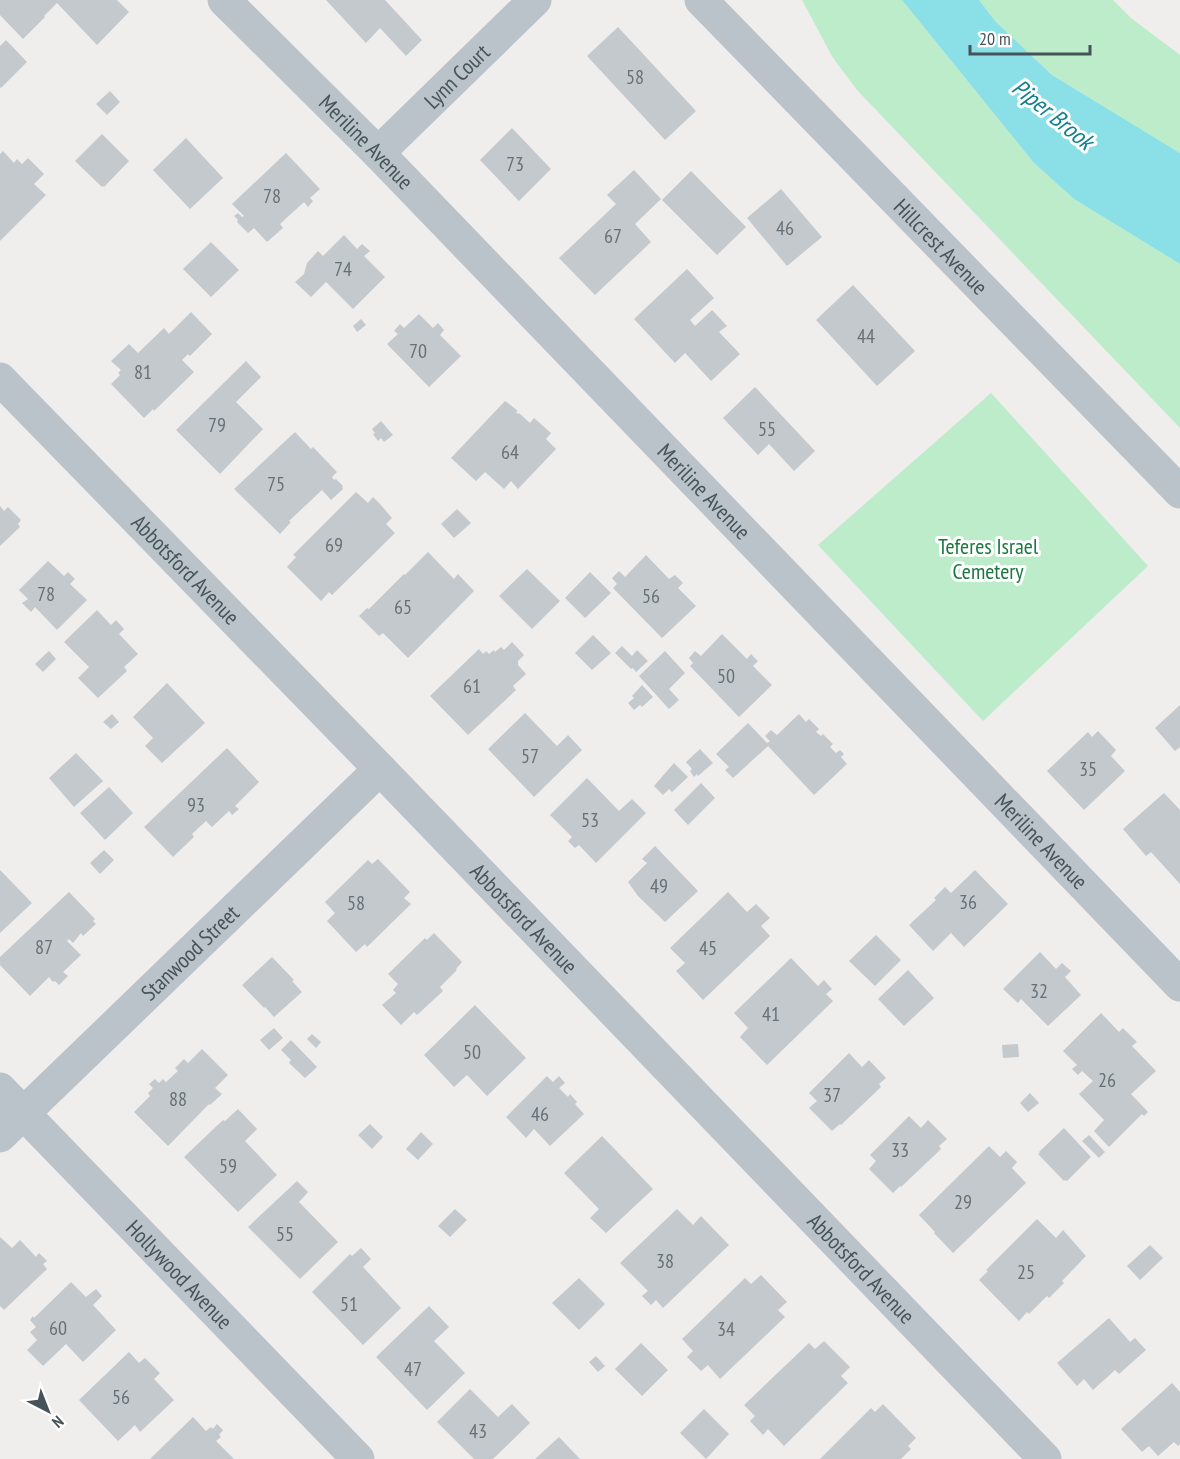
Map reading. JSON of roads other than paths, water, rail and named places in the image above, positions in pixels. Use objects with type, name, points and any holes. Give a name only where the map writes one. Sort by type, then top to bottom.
[{"type":"street","name":"Meriline Avenue","points":[[224,0],[378,153],[1180,985]]},
{"type":"street","name":"Lynn Court","points":[[378,153],[534,0]]},
{"type":"street","name":"Hillcrest Avenue","points":[[701,0],[1180,492]]},
{"type":"street","name":"Abbotsford Avenue","points":[[0,379],[380,769],[1045,1459]]},
{"type":"street","name":"Stanwood Street","points":[[0,1136],[380,769]]},
{"type":"street","name":"Hollywood Avenue","points":[[0,1089],[358,1459]]},
{"type":"water","name":"Piper Brook","points":[[902,0],[979,0],[996,22],[1052,75],[1180,153],[1180,264],[1074,199],[1034,163]]},
{"type":"park label","name":"Teferes Israel Cemetery","points":[[988,558]]}]
